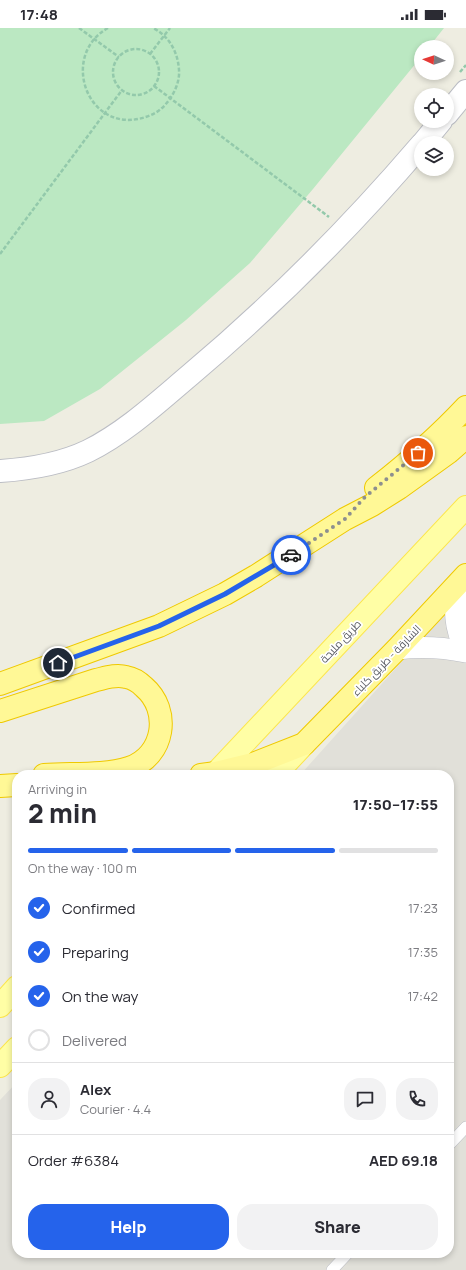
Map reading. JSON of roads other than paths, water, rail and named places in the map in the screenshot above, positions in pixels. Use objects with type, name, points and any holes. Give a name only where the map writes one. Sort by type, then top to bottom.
[{"type":"highway","points":[[345,519],[365,497],[424,449],[466,408]]},
{"type":"highway","points":[[0,684],[159,626],[256,576],[345,519],[372,505],[399,488],[436,461],[466,436]]},
{"type":"highway","name":"الشارقة - طريق كلباء","points":[[304,744],[463,579]]},
{"type":"highway","points":[[0,711],[110,676],[126,676],[139,682],[151,693],[158,706],[162,720],[160,736],[153,750],[143,760],[130,768],[115,770]]},
{"type":"highway","points":[[228,770],[254,764],[304,744]]},
{"type":"main road","name":"طريق مليحة","points":[[214,770],[466,507]]},
{"type":"main road","points":[[280,770],[304,744]]},
{"type":"main road","points":[[0,1006],[12,993]]},
{"type":"main road","points":[[0,1066],[12,1053]]},
{"type":"street","points":[[454,105],[466,90]]},
{"type":"street","points":[[429,136],[435,128]]},
{"type":"street","points":[[0,470],[22,470],[55,463],[87,451],[116,434],[195,371],[259,315],[355,219],[414,153]]},
{"type":"street","points":[[463,579],[456,596],[455,611],[456,625],[466,652]]},
{"type":"street","points":[[397,649],[432,646],[466,652]]},
{"type":"lane","points":[[454,1140],[466,1127]]},
{"type":"lane","points":[[332,1270],[343,1258]]}]
